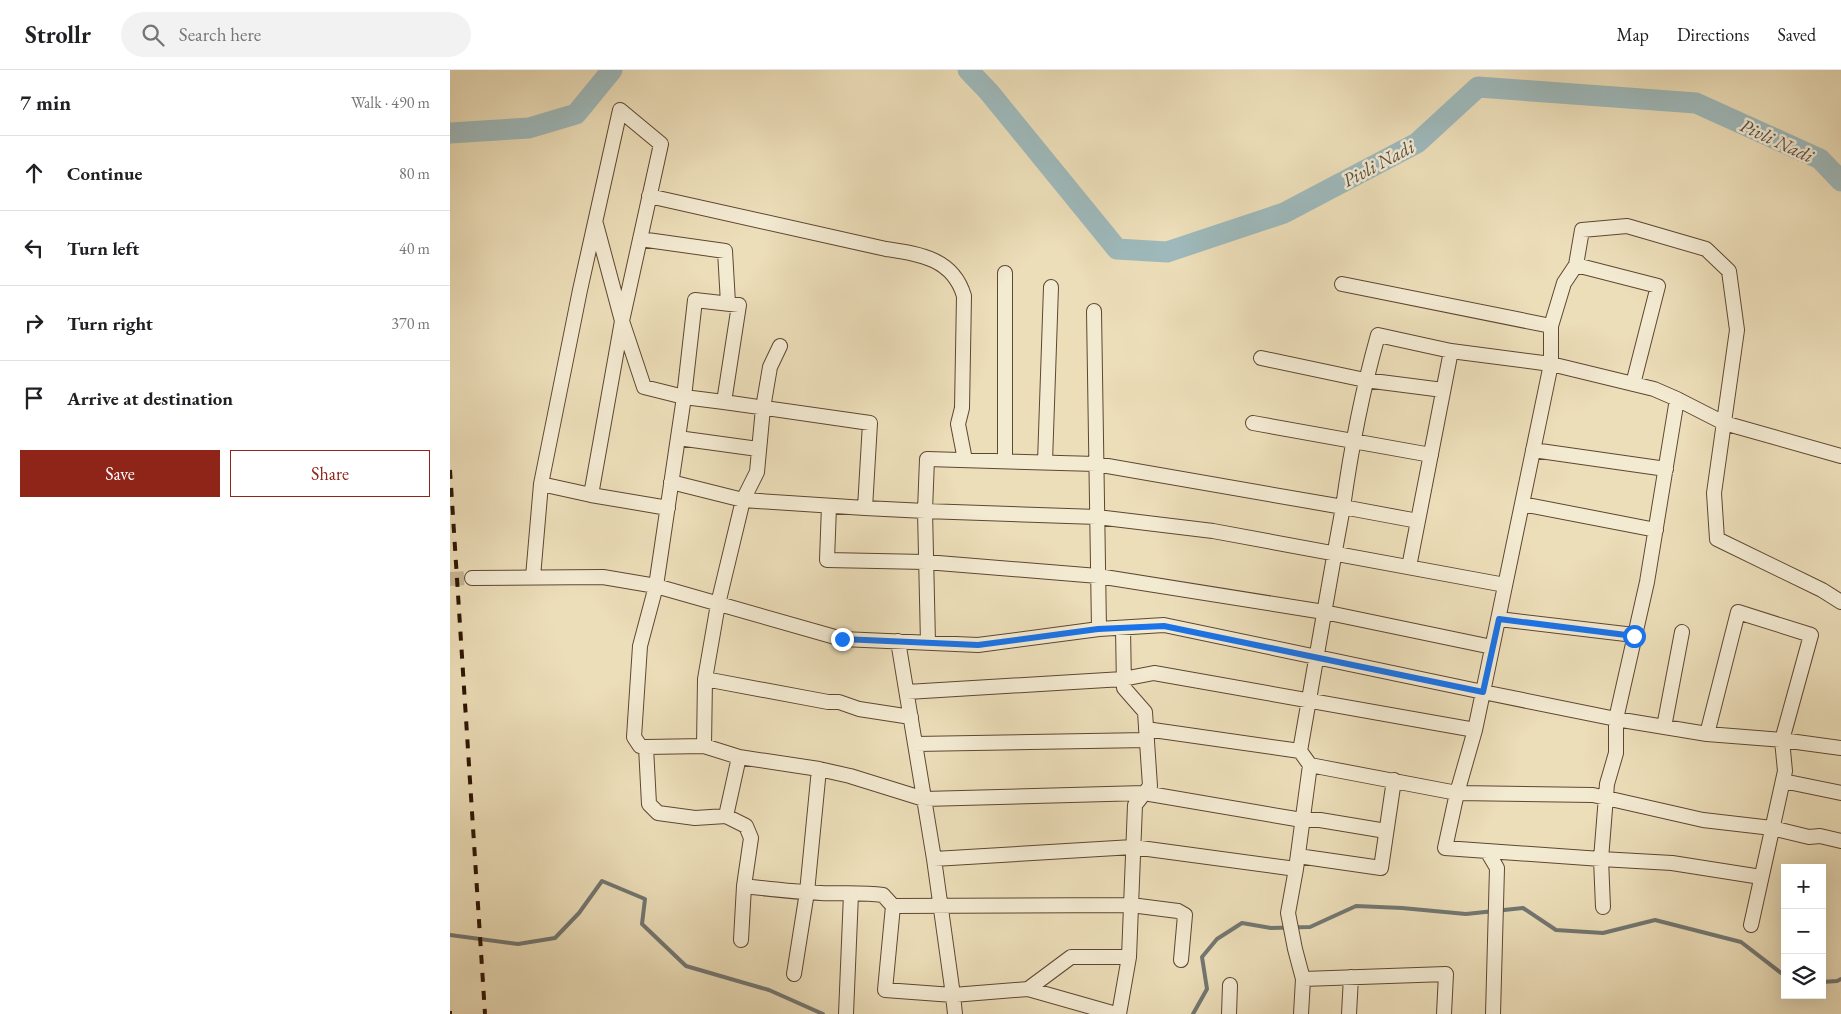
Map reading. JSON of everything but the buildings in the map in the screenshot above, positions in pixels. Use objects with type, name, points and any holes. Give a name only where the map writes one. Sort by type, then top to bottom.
[{"type":"street","points":[[533,577],[541,484],[595,221],[620,110],[660,144],[622,321],[590,495]]},
{"type":"street","points":[[649,196],[886,249],[924,255],[949,270],[960,282],[964,296],[962,408],[958,424],[965,460]]},
{"type":"street","points":[[595,221],[622,321],[644,387],[684,397],[870,423],[864,508]]},
{"type":"street","points":[[1762,877],[1672,863],[1601,860],[1445,848],[1457,793],[1475,730],[1551,364],[1551,326],[1564,283],[1576,265],[1582,230],[1627,226],[1706,249],[1729,271],[1737,330],[1714,493],[1717,539],[1822,590],[1841,602]]},
{"type":"street","points":[[640,239],[725,251],[728,303]]},
{"type":"street","points":[[1576,265],[1658,286],[1633,384]]},
{"type":"street","points":[[1005,273],[1005,462]]},
{"type":"street","points":[[1342,284],[1551,326]]},
{"type":"street","points":[[1044,462],[1051,287]]},
{"type":"street","points":[[724,402],[739,305],[695,300],[684,397],[656,586],[640,646],[634,737],[640,746],[646,748],[704,746],[739,757],[819,769],[850,776],[924,798],[1144,793],[1302,820],[1320,820],[1386,831]]},
{"type":"street","points":[[1094,311],[1098,629]]},
{"type":"street","points":[[1302,1014],[1303,979],[1288,912],[1297,862],[1310,765],[1300,751],[1343,507],[1352,441],[1365,380],[1378,335],[1451,351],[1551,364],[1654,389],[1724,423],[1841,456]]},
{"type":"street","points":[[704,746],[705,679],[718,604],[743,500],[756,472],[763,408],[770,367],[780,346]]},
{"type":"street","points":[[1409,567],[1451,351]]},
{"type":"street","points":[[1261,358],[1365,380],[1444,390]]},
{"type":"street","points":[[1603,907],[1601,860],[1606,784],[1616,753],[1616,719],[1647,582],[1677,399]]},
{"type":"street","points":[[1253,423],[1430,455]]},
{"type":"street","points":[[678,438],[758,449]]},
{"type":"street","points":[[1533,450],[1666,470]]},
{"type":"street","points":[[928,643],[925,511],[927,460],[1096,464],[1418,521]]},
{"type":"street","points":[[671,482],[743,500],[925,511],[1097,517],[1213,531],[1505,585]]},
{"type":"street","points":[[541,484],[590,495],[668,508]]},
{"type":"street","points":[[1522,504],[1656,530]]},
{"type":"street","points":[[829,506],[827,560],[926,562],[1098,576],[1324,612],[1492,647]]},
{"type":"street","points":[[472,578],[603,577],[656,586],[842,639],[978,645],[1098,629],[1164,626],[1616,719],[1707,734],[1782,740],[1841,748]]},
{"type":"street","points":[[1707,734],[1738,612],[1811,636],[1782,740],[1785,771],[1751,925]]},
{"type":"street","points":[[1499,619],[1634,636]]},
{"type":"street","points":[[744,886],[807,892],[851,894],[859,892],[883,895],[893,906],[885,990],[953,995],[1028,989],[1118,1014],[1129,957],[1135,805],[1150,786],[1145,712],[1124,688],[1123,628]]},
{"type":"street","points":[[1664,727],[1682,632]]},
{"type":"street","points":[[898,641],[934,859],[955,1014]]},
{"type":"street","points":[[907,692],[1123,679],[1154,673],[1475,730]]},
{"type":"street","points":[[705,679],[828,702],[840,702],[859,709],[911,717]]},
{"type":"street","points":[[915,744],[1146,734],[1300,751]]},
{"type":"street","points":[[646,748],[649,804],[658,814],[695,818],[726,816],[746,826],[751,838],[744,886],[741,940]]},
{"type":"street","points":[[726,816],[739,757]]},
{"type":"street","points":[[1310,765],[1457,793],[1593,795],[1704,820],[1772,828],[1809,837],[1820,836],[1841,841]]},
{"type":"street","points":[[794,974],[807,892],[819,769]]},
{"type":"street","points":[[934,859],[1133,847],[1381,868],[1394,780]]},
{"type":"street","points":[[1783,781],[1841,793]]},
{"type":"street","points":[[1488,851],[1498,868],[1495,911],[1493,1014]]},
{"type":"street","points":[[846,1014],[851,894]]},
{"type":"street","points":[[893,906],[1131,905],[1178,911],[1185,915],[1181,960]]},
{"type":"street","points":[[1028,989],[1071,956],[1129,957]]},
{"type":"street","points":[[1303,979],[1446,974],[1444,1014]]},
{"type":"street","points":[[1349,1014],[1351,977]]},
{"type":"street","points":[[1229,1014],[1230,985]]},
{"type":"waterway","name":"Pivli Nadi","points":[[450,133],[529,128],[576,114],[612,70]]},
{"type":"waterway","name":"Pivli Nadi","points":[[968,70],[989,92],[1117,249],[1167,252],[1284,213],[1417,143],[1478,87],[1696,103],[1820,159],[1841,181]]},
{"type":"waterway","points":[[450,935],[518,944],[555,938],[579,913],[602,881],[645,899],[642,924],[686,966],[769,990],[823,1014]]},
{"type":"waterway","points":[[1193,1014],[1207,989],[1202,957],[1217,939],[1242,923],[1271,928],[1310,927],[1356,906],[1466,914],[1523,908],[1556,930],[1603,933],[1655,920],[1741,942],[1781,973]]},
{"type":"waterway","points":[[1826,982],[1841,979]]},
{"type":"tunnel","points":[[450,579],[472,578]]},
{"type":"railway","points":[[450,470],[485,1014]]},
{"type":"route","points":[[842,639],[978,645],[1098,629],[1164,626],[1483,692],[1499,619],[1634,636]]}]
